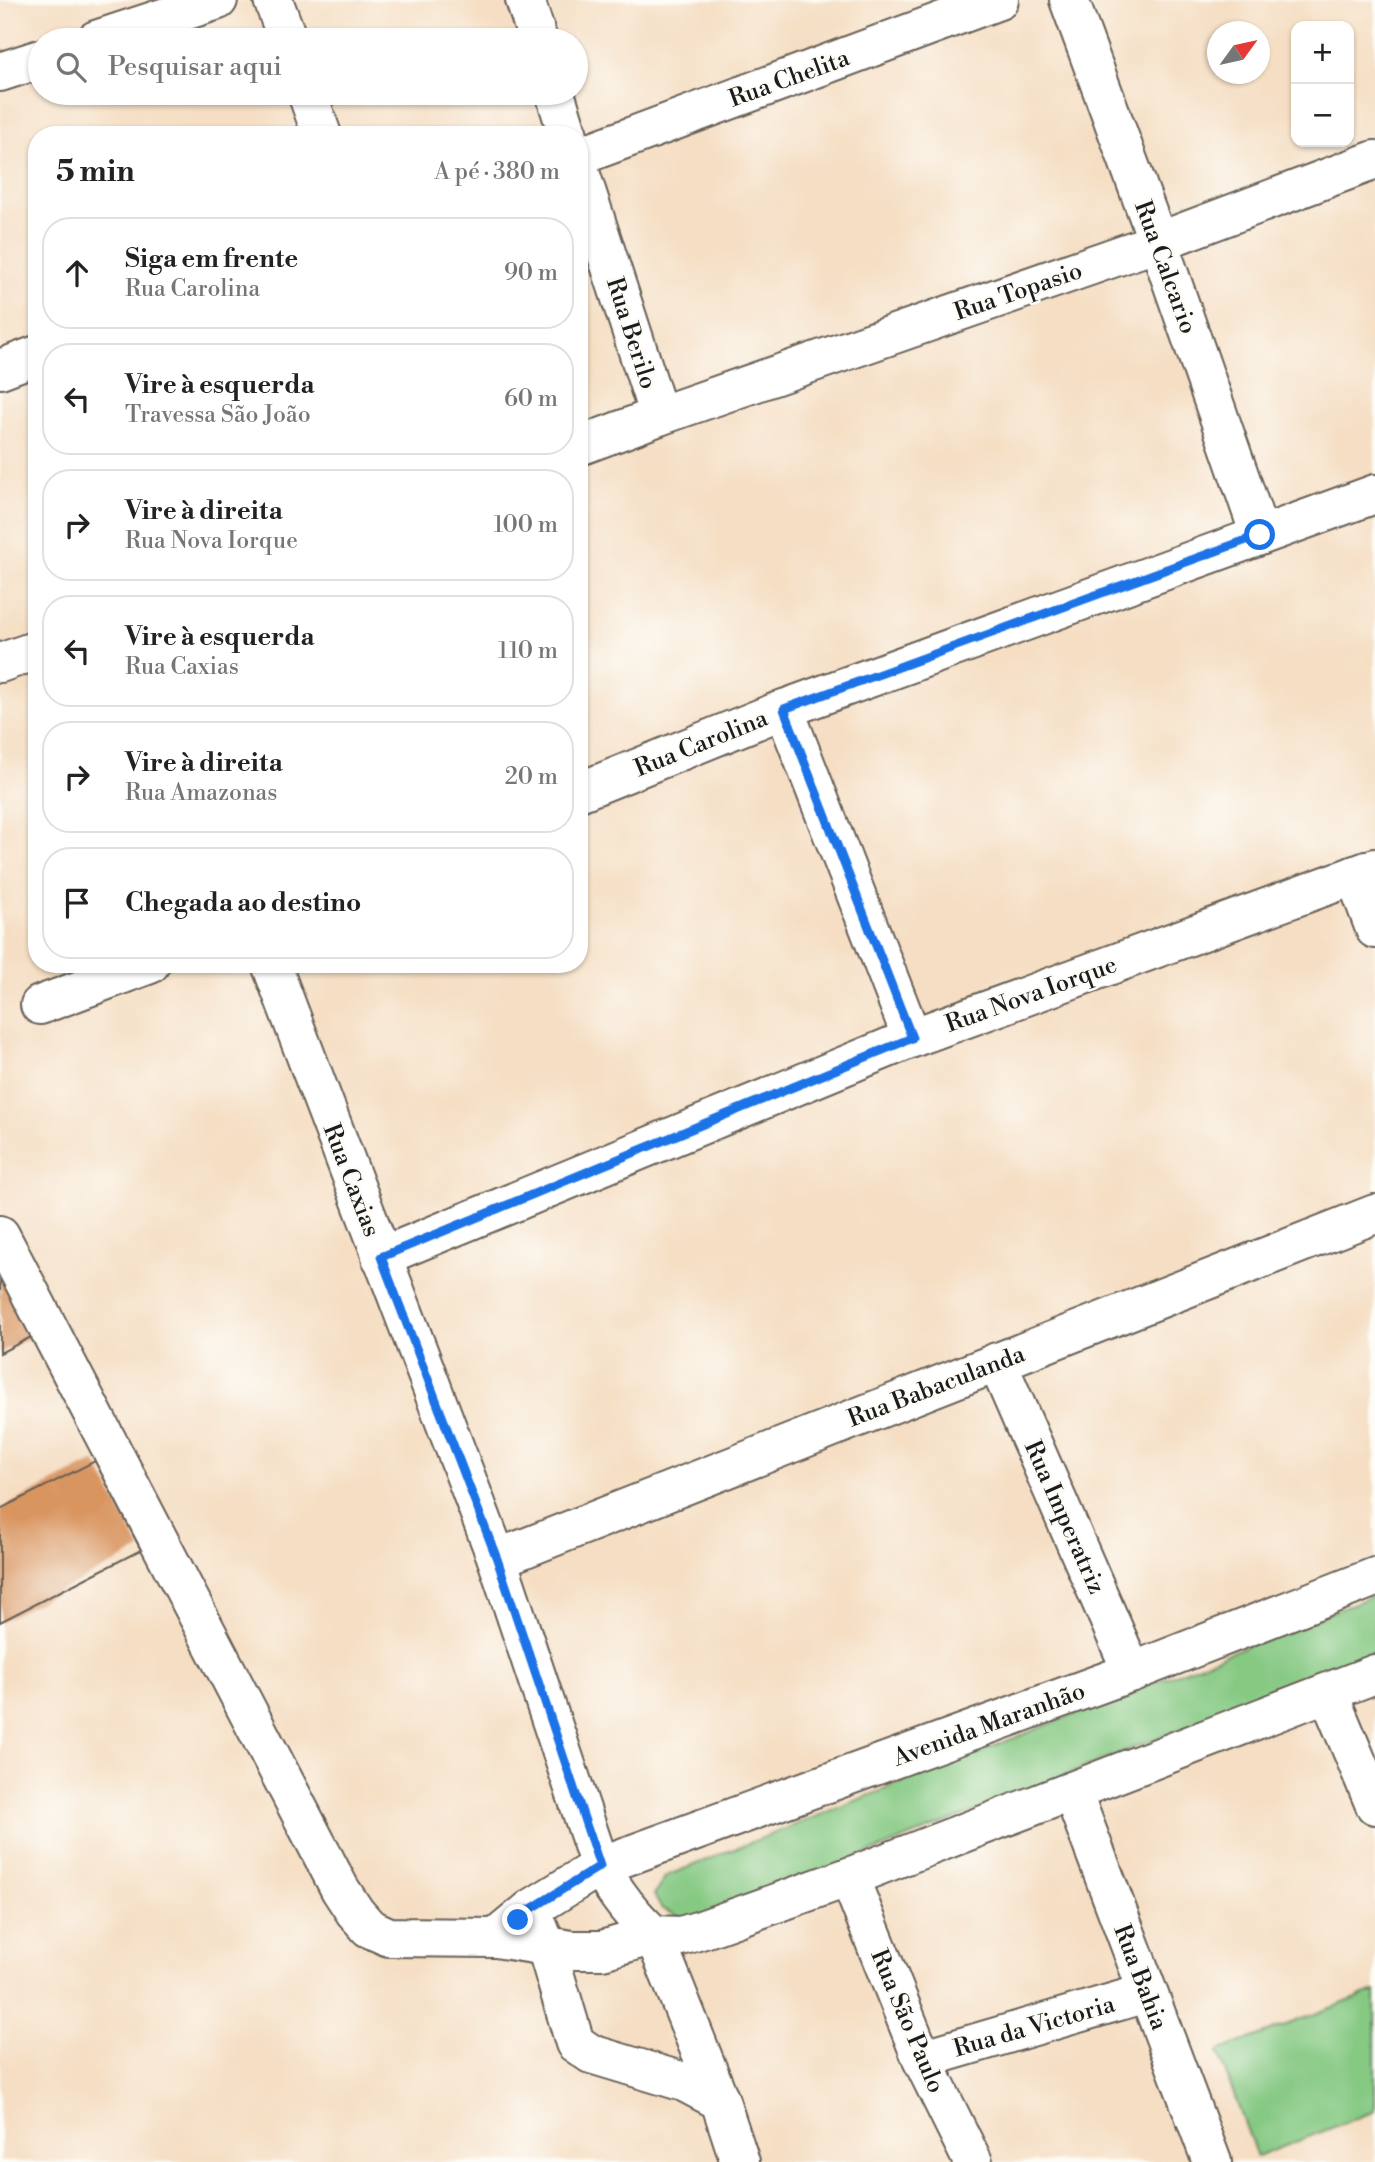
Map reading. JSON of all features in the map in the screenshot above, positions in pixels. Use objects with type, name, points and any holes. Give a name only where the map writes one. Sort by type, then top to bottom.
[{"type":"street","points":[[133,28],[218,0]]},
{"type":"street","points":[[273,0],[284,28]]},
{"type":"street","points":[[525,0],[534,28]]},
{"type":"street","name":"Rua Chelita","points":[[588,153],[999,0]]},
{"type":"street","name":"Rua Calcario","points":[[1069,0],[1158,242],[1260,535]]},
{"type":"street","points":[[0,72],[28,63]]},
{"type":"street","points":[[311,105],[319,126]]},
{"type":"street","points":[[559,105],[565,126]]},
{"type":"street","name":"Rua Topasio","points":[[588,443],[1158,242],[1375,160]]},
{"type":"street","name":"Rua Berilo","points":[[588,197],[659,416]]},
{"type":"street","points":[[0,369],[28,358]]},
{"type":"street","name":"Rua Carolina","points":[[588,788],[784,709],[1375,494]]},
{"type":"street","points":[[0,663],[28,653]]},
{"type":"street","points":[[784,709],[912,1038]]},
{"type":"street","points":[[1365,871],[1375,929]]},
{"type":"street","name":"Rua Nova Iorque","points":[[381,1257],[912,1038],[1365,871]]},
{"type":"street","points":[[40,1006],[126,973]]},
{"type":"street","name":"Rua Caxias","points":[[274,973],[497,1559],[600,1866],[615,1893],[635,1918],[654,1935]]},
{"type":"street","name":"Rua Babaculanda","points":[[497,1559],[1375,1214]]},
{"type":"street","points":[[0,1235],[334,1877],[355,1912],[369,1928],[389,1937],[496,1938],[572,1950],[602,1950],[654,1935],[681,1936],[849,1877],[1375,1674]]},
{"type":"street","name":"Rua Imperatriz","points":[[997,1362],[1132,1672]]},
{"type":"street","name":"Avenida Maranhão","points":[[496,1938],[531,1909],[600,1866],[1132,1672],[1375,1577]]},
{"type":"street","points":[[1328,1693],[1375,1805]]},
{"type":"street","name":"Rua Bahia","points":[[1072,1791],[1212,2162]]},
{"type":"street","name":"Rua São Paulo","points":[[849,1877],[922,2059],[974,2162]]},
{"type":"street","points":[[531,1909],[546,1946],[575,2043],[591,2054],[684,2082],[720,2101]]},
{"type":"street","points":[[654,1935],[720,2101],[740,2162]]},
{"type":"street","name":"Rua da Victoria","points":[[922,2059],[1146,1993]]},
{"type":"green space","points":[[1375,1595],[1375,1652],[693,1923],[661,1908],[654,1895],[666,1876]]},
{"type":"green space","points":[[1375,1991],[1375,2111],[1257,2157],[1218,2051]]},
{"type":"building","points":[[0,1267],[35,1335],[0,1353]]},
{"type":"building","points":[[95,1461],[141,1550],[0,1622],[0,1509]]},
{"type":"route","points":[[518,1920],[600,1866],[497,1559],[381,1257],[912,1038],[784,709],[1260,535]]}]
